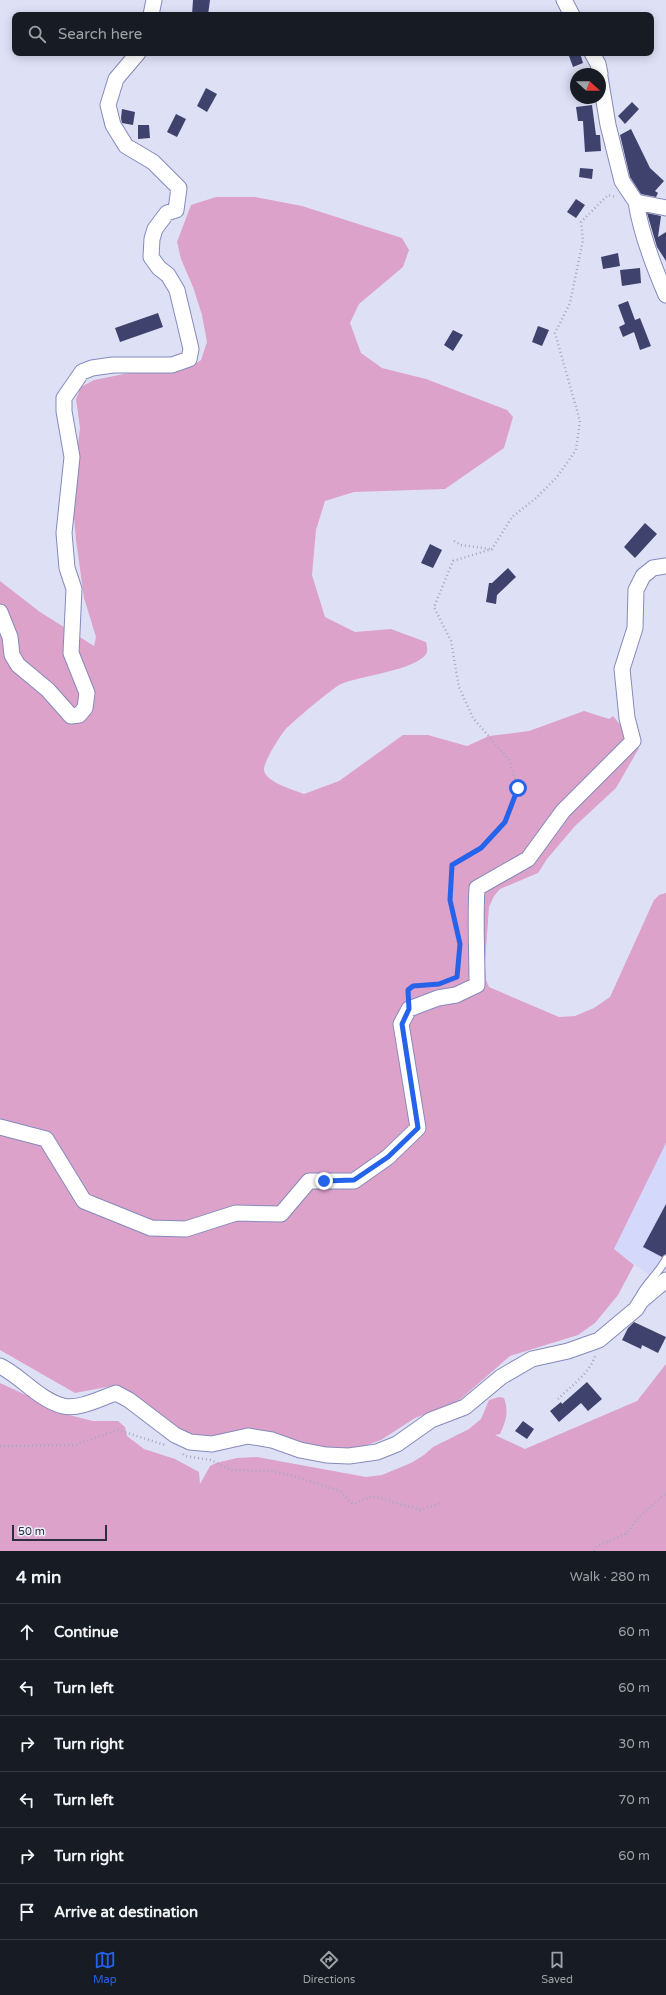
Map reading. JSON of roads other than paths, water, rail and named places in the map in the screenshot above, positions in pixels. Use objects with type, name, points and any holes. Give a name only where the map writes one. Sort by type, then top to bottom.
[{"type":"street","points":[[152,12],[154,0]]},
{"type":"street","points":[[564,0],[570,12]]},
{"type":"street","points":[[0,612],[10,637],[12,655],[18,665],[48,690],[71,716],[79,715],[85,708],[87,693],[71,653],[74,589],[67,568],[64,533],[72,457],[64,411],[64,398],[82,372],[92,368],[113,365],[172,365],[189,359],[191,349],[177,290],[168,275],[158,268],[151,257],[152,239],[156,229],[167,213],[176,210],[179,188],[153,162],[126,146],[113,125],[108,105],[116,79],[135,56]]},
{"type":"street","points":[[594,56],[599,68]]},
{"type":"street","points":[[605,104],[608,125],[622,181],[636,202],[640,224],[655,271],[666,295]]},
{"type":"street","points":[[636,202],[666,208]]},
{"type":"street","points":[[0,1127],[46,1139],[84,1201],[151,1228],[186,1229],[236,1213],[281,1214],[309,1181],[354,1180],[388,1157],[418,1128],[402,1024],[409,1009],[438,998],[456,995],[477,985],[477,888],[528,860],[563,811],[633,741],[627,718],[622,669],[635,628],[636,590],[643,576],[653,568],[666,566]]},
{"type":"street","points":[[0,1366],[46,1397],[63,1406],[84,1404],[116,1393],[129,1400],[175,1435],[190,1442],[212,1444],[248,1436],[272,1440],[313,1452],[348,1456],[377,1452],[397,1444],[431,1420],[464,1407],[501,1377],[532,1359],[568,1351],[599,1340],[631,1314],[641,1301],[666,1280]]},
{"type":"lane","points":[[631,1314],[645,1286],[661,1268],[666,1259]]}]
